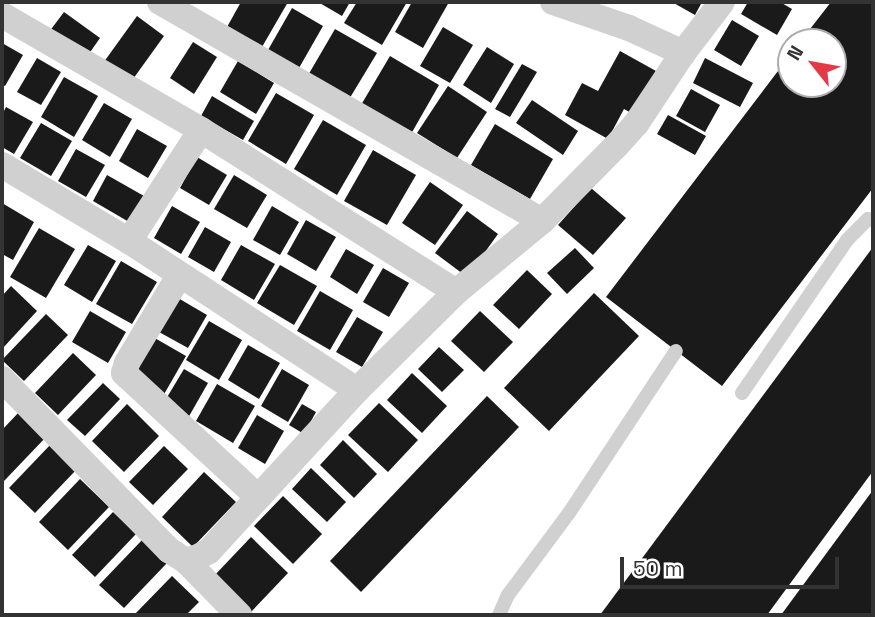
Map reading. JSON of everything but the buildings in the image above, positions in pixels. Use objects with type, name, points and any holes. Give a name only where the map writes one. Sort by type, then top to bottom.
[{"type":"street","points":[[160,2],[542,221]]},
{"type":"street","points":[[553,2],[629,28],[683,53]]},
{"type":"street","points":[[186,561],[209,551],[357,390],[456,292],[542,221],[635,124],[683,53],[722,2]]},
{"type":"street","points":[[2,15],[201,130],[456,292]]},
{"type":"street","points":[[129,241],[201,130]]},
{"type":"street","points":[[2,165],[129,241],[357,390]]},
{"type":"street","points":[[179,276],[127,363],[124,373],[258,497]]},
{"type":"street","points":[[2,379],[146,528],[186,561],[239,615]]},
{"type":"lane","points":[[742,393],[847,240],[868,219],[873,220]]},
{"type":"lane","points":[[499,615],[508,594],[569,513],[676,351]]}]
